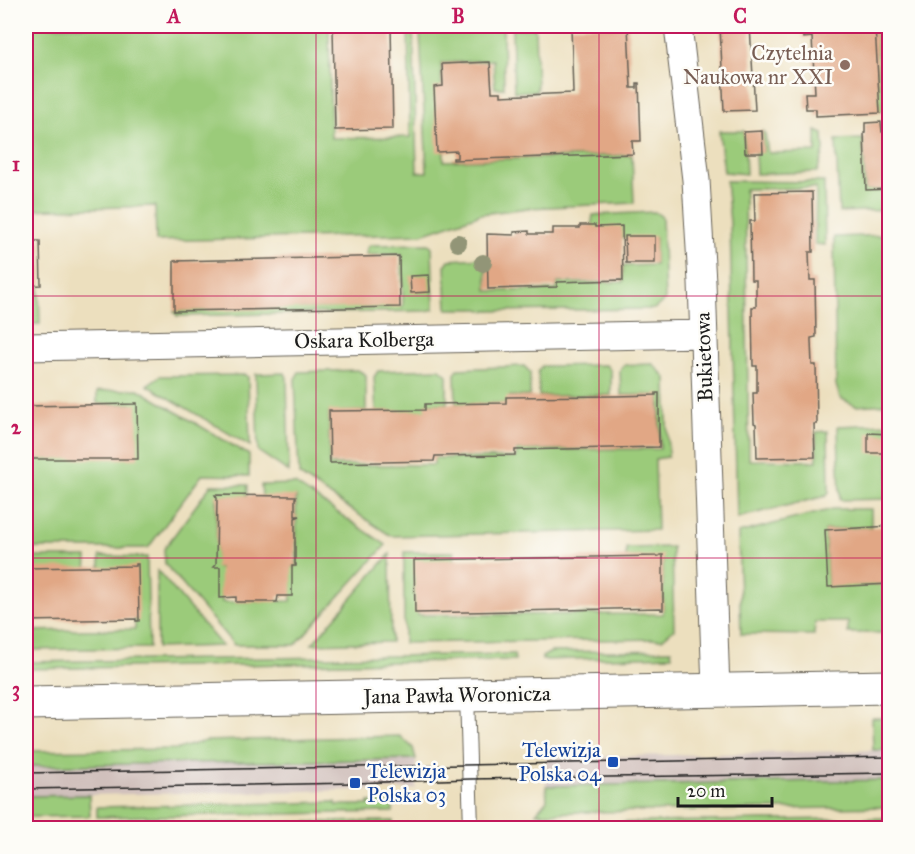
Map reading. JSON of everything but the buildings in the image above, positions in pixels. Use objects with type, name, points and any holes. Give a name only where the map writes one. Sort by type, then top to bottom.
[{"type":"street","name":"Bukietowa","points":[[678,26],[696,180],[702,282],[716,690]]},
{"type":"street","name":"Oskara Kolberga","points":[[26,347],[703,334]]},
{"type":"street","name":"Jana Pawła Woronicza","points":[[26,703],[890,687]]},
{"type":"lane","points":[[467,694],[471,828]]},
{"type":"shaded area","points":[[889,750],[889,780],[546,786],[546,758]]},
{"type":"shaded area","points":[[416,759],[416,789],[26,796],[26,766]]},
{"type":"green space","points":[[26,26],[329,26],[331,138],[410,137],[408,26],[413,26],[417,172],[427,172],[420,33],[503,29],[504,88],[495,88],[493,60],[441,63],[444,161],[632,155],[634,203],[528,208],[481,214],[422,234],[156,241],[155,206],[26,210]]},
{"type":"green space","points":[[875,26],[889,26],[889,110],[879,111]]},
{"type":"green space","points":[[535,28],[537,91],[514,92],[512,29]]},
{"type":"green space","points":[[719,131],[744,131],[746,174],[724,172]]},
{"type":"green space","points":[[762,131],[765,133],[768,153],[816,152],[816,131],[823,134],[824,151],[817,172],[756,174],[755,153],[763,152]]},
{"type":"green space","points":[[863,139],[865,190],[889,190],[889,210],[839,212],[836,140]]},
{"type":"green space","points":[[726,181],[824,182],[825,245],[815,244],[816,188],[745,189],[749,460],[817,461],[816,432],[828,431],[829,492],[826,496],[737,518],[730,223]]},
{"type":"green space","points":[[655,212],[662,217],[665,300],[654,309],[486,311],[447,309],[445,266],[449,260],[481,258],[486,260],[487,291],[557,290],[557,283],[623,282],[623,266],[655,265],[655,237],[622,238],[591,228],[593,215]]},
{"type":"green space","points":[[889,235],[889,404],[856,406],[840,398],[836,385],[834,237]]},
{"type":"green space","points":[[429,244],[432,247],[434,309],[427,311],[177,316],[174,311],[403,306],[402,254],[366,255],[367,248],[370,245]]},
{"type":"green space","points":[[26,288],[39,288],[40,324],[26,324]]},
{"type":"green space","points":[[653,364],[666,378],[668,457],[655,459],[657,530],[391,536],[299,475],[295,379],[299,372],[358,370],[366,375],[366,411],[329,412],[329,465],[434,465],[434,458],[516,458],[517,450],[660,449],[660,395],[621,395],[620,371],[624,365]]},
{"type":"green space","points":[[606,365],[611,371],[611,395],[539,396],[538,371],[542,366]]},
{"type":"green space","points":[[524,366],[530,372],[530,396],[510,396],[509,403],[456,404],[455,374],[458,369]]},
{"type":"green space","points":[[440,369],[447,375],[447,404],[427,404],[427,411],[376,411],[374,377],[378,371]]},
{"type":"green space","points":[[285,373],[289,472],[258,451],[256,374]]},
{"type":"green space","points":[[246,375],[248,377],[250,446],[147,385],[160,376]]},
{"type":"green space","points":[[138,389],[249,455],[249,476],[202,475],[148,548],[26,548],[26,459],[133,457],[132,404],[97,404],[97,392]]},
{"type":"green space","points":[[889,424],[889,499],[840,500],[838,426]]},
{"type":"green space","points":[[295,484],[386,545],[295,645],[234,645],[165,564],[164,549],[211,485],[248,485],[247,497],[216,498],[217,568],[222,568],[222,602],[291,601],[291,567],[297,566],[296,497],[262,497],[261,485]]},
{"type":"green space","points":[[833,509],[871,509],[871,527],[825,530],[828,586],[889,584],[889,633],[848,633],[848,622],[815,622],[814,635],[741,634],[738,533]]},
{"type":"green space","points":[[672,547],[674,629],[662,639],[404,643],[404,552],[454,552],[454,561],[417,562],[418,615],[663,614],[663,560],[626,560],[626,548]]},
{"type":"green space","points":[[390,554],[391,642],[312,644]]},
{"type":"green space","points":[[100,556],[147,557],[149,648],[26,650],[26,631],[135,629],[134,573],[100,573]]},
{"type":"green space","points":[[26,557],[87,557],[86,573],[26,574]]},
{"type":"green space","points":[[157,570],[222,646],[157,648]]},
{"type":"green space","points":[[671,650],[672,656],[542,660],[542,657],[551,652]]},
{"type":"green space","points":[[514,654],[515,660],[26,669],[26,662]]},
{"type":"green space","points":[[872,718],[889,718],[889,750],[873,750]]},
{"type":"green space","points":[[400,736],[413,748],[416,759],[26,766],[26,751],[178,749],[205,741]]},
{"type":"green space","points":[[889,780],[889,807],[536,813],[547,800],[546,786]]},
{"type":"green space","points":[[89,795],[90,816],[26,817],[26,796]]},
{"type":"green space","points":[[336,802],[336,805],[369,805],[369,802],[392,802],[393,812],[97,817],[97,807]]},
{"type":"green space","points":[[890,818],[889,828],[538,828],[537,824]]},
{"type":"green space","points":[[393,821],[393,828],[26,828],[26,826]]},
{"type":"tram line","points":[[26,773],[890,757]]},
{"type":"tram line","points":[[26,789],[890,773]]},
{"type":"place","name":"Czytelnia Naukowa nr XXI","points":[[845,65]]},
{"type":"place","name":"Telewizja Polska 04","points":[[613,762]]},
{"type":"place","name":"Telewizja Polska 03","points":[[355,783]]}]
